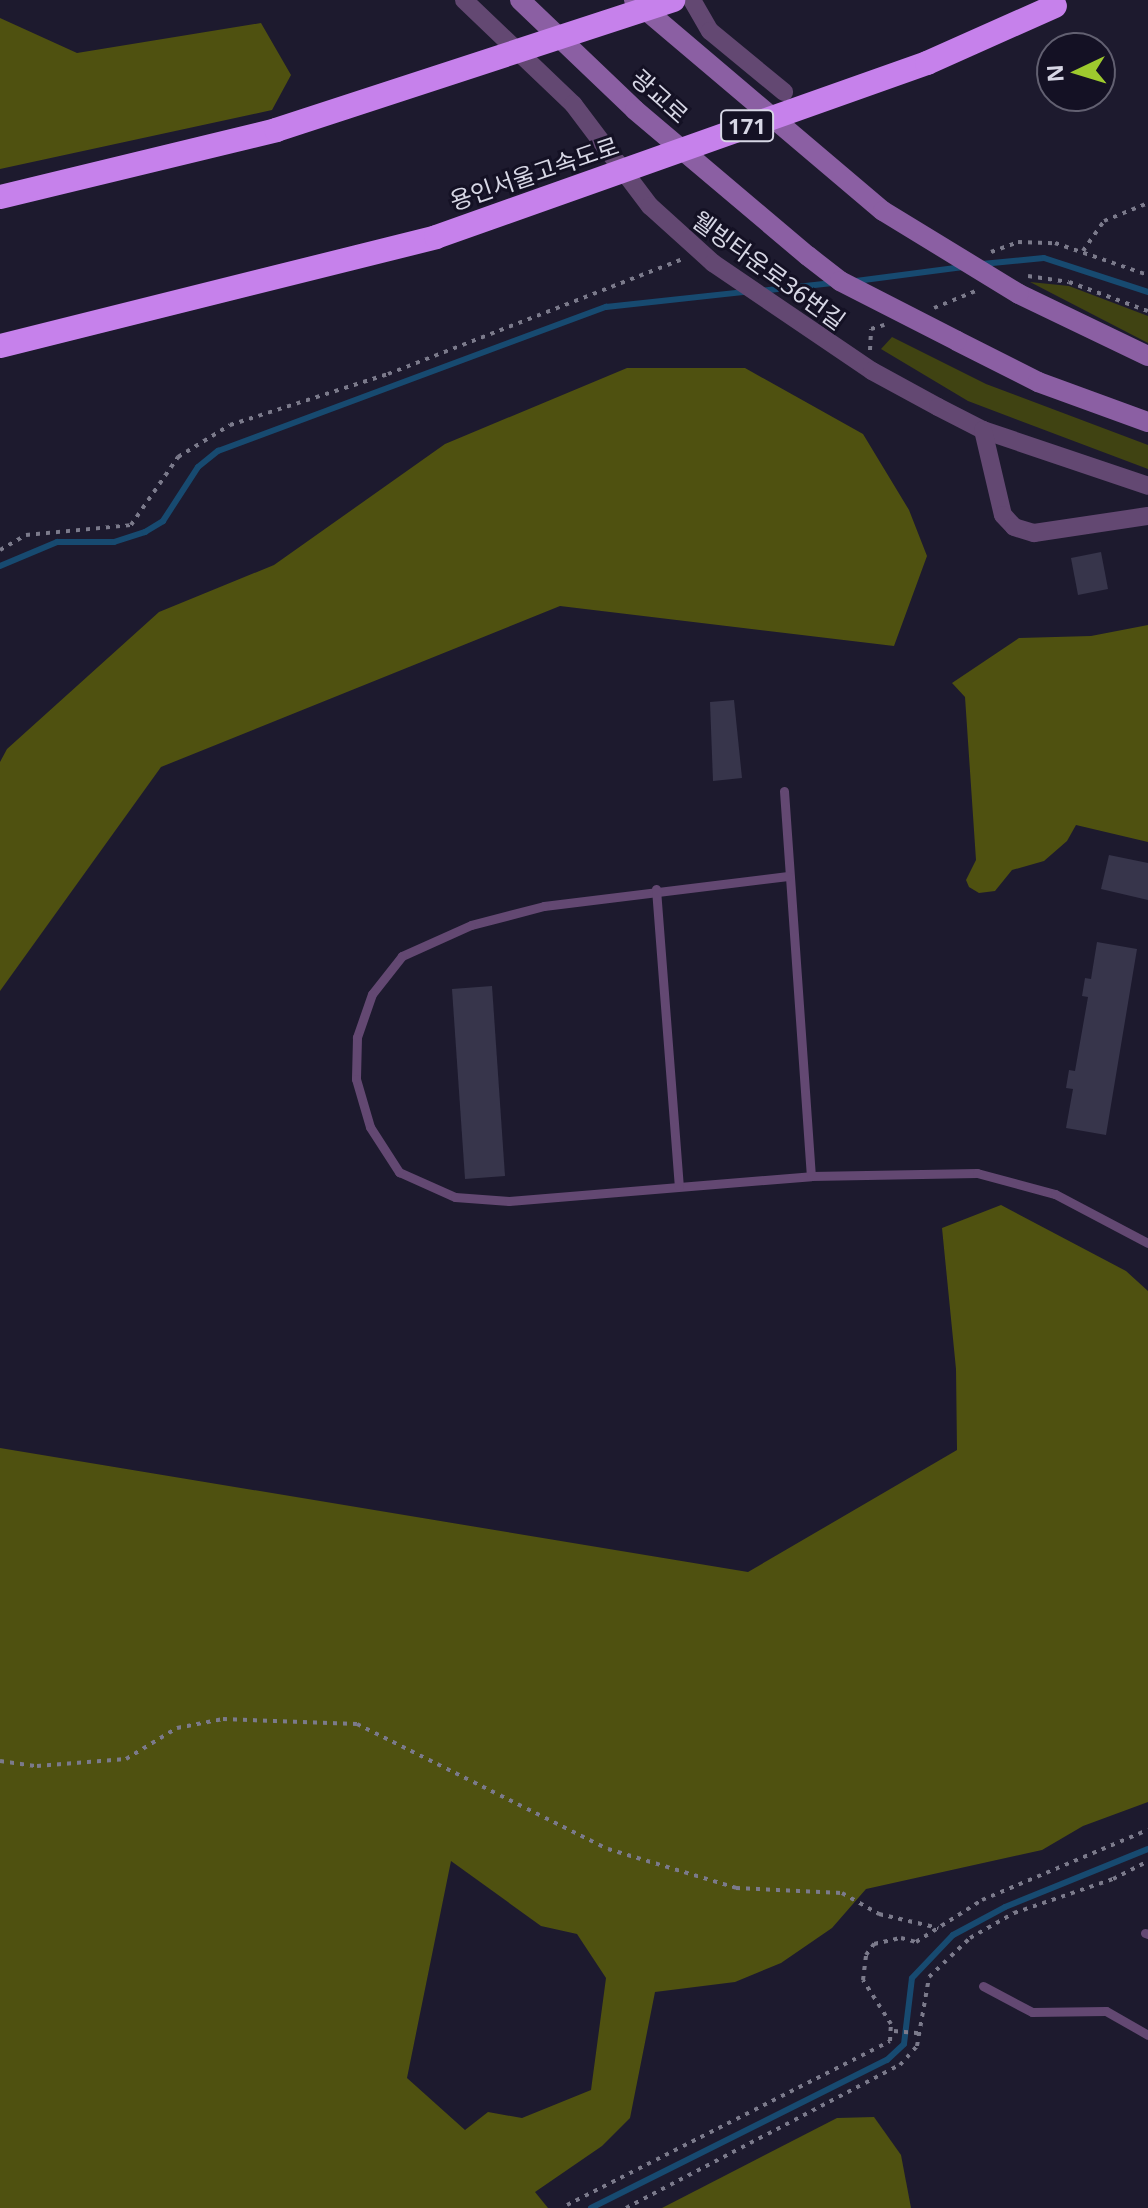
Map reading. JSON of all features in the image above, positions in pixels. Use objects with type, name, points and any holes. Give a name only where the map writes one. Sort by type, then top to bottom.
[{"type":"highway","points":[[0,197],[276,130],[673,0]]},
{"type":"highway","name":"용인서울고속도로","points":[[0,346],[436,237],[927,63],[1062,3]]},
{"type":"main road","name":"광교로","points":[[520,0],[635,110],[808,256],[862,293],[1038,382],[1148,422]]},
{"type":"main road","points":[[634,0],[883,211],[1148,356]]},
{"type":"street","name":"웰빙타운로36번길","points":[[464,0],[573,104],[650,206],[713,263],[872,371],[983,430],[1148,486]]},
{"type":"street","points":[[692,0],[710,31],[784,92]]},
{"type":"street","points":[[983,430],[1003,515],[1014,527],[1034,533],[1148,516]]},
{"type":"lane","points":[[784,791],[811,1176]]},
{"type":"lane","points":[[788,876],[656,889],[544,906],[471,925],[402,956],[372,994],[357,1037],[356,1079],[370,1127],[399,1172],[424,1187],[455,1197],[509,1201],[811,1176],[939,1171],[1018,1181],[1148,1243]]},
{"type":"lane","points":[[656,889],[679,1186]]},
{"type":"lane","points":[[983,1986],[1032,2012],[1106,2011],[1148,2035]]},
{"type":"path","points":[[1083,251],[1104,221],[1148,203]]},
{"type":"path","points":[[991,252],[1038,240],[1083,251],[1148,275]]},
{"type":"path","points":[[0,550],[26,535],[131,525],[178,457],[230,425],[388,374],[664,270],[695,248]]},
{"type":"path","points":[[1016,286],[1069,282],[1148,311]]},
{"type":"path","points":[[927,311],[985,287]]},
{"type":"path","points":[[872,371],[871,329],[897,322]]},
{"type":"path","points":[[0,1761],[37,1766],[126,1759],[177,1728],[223,1719],[357,1724],[608,1849],[736,1888],[842,1893],[879,1914],[938,1928]]},
{"type":"path","points":[[893,2031],[863,1980],[866,1955],[886,1939],[916,1942],[982,1900],[1148,1830]]},
{"type":"path","points":[[626,2208],[876,2082],[910,2056],[919,2033],[929,1977],[970,1938],[1014,1913],[1113,1879],[1148,1861]]},
{"type":"path","points":[[893,2031],[919,2033]]},
{"type":"path","points":[[567,2205],[879,2051],[893,2031]]},
{"type":"green space","points":[[1030,282],[1069,286],[1148,316],[1148,343]]},
{"type":"green space","points":[[892,337],[986,384],[1148,445],[1148,469],[968,401],[881,349]]},
{"type":"shaded area","points":[[0,18],[77,53],[261,23],[291,75],[272,110],[0,169]]},
{"type":"shaded area","points":[[627,368],[745,368],[863,434],[909,510],[927,556],[894,646],[560,606],[161,767],[0,991],[0,762],[7,749],[159,612],[274,565],[445,444]]},
{"type":"shaded area","points":[[1148,625],[1148,842],[1076,825],[1067,841],[1044,861],[1012,870],[995,891],[979,893],[969,887],[966,880],[976,860],[965,697],[952,683],[1019,638],[1091,636]]},
{"type":"shaded area","points":[[1001,1205],[1126,1271],[1148,1291],[1148,1802],[1083,1826],[1042,1850],[866,1889],[832,1928],[781,1963],[735,1982],[655,1992],[630,2118],[602,2146],[535,2192],[548,2208],[0,2208],[0,1448],[748,1572],[957,1450],[956,1369],[942,1228]],"holes":[[[451,1861],[541,1926],[577,1934],[606,1978],[591,2090],[522,2118],[488,2112],[465,2130],[407,2078]]]},
{"type":"shaded area","points":[[874,2117],[901,2155],[911,2208],[662,2208],[837,2118]]},
{"type":"building","points":[[1101,552],[1108,589],[1078,595],[1071,558]]},
{"type":"building","points":[[734,700],[742,778],[713,781],[710,702]]},
{"type":"building","points":[[1109,855],[1148,863],[1148,900],[1101,889]]},
{"type":"building","points":[[1097,942],[1137,949],[1106,1135],[1066,1128],[1073,1089],[1066,1088],[1069,1070],[1075,1071],[1088,997],[1082,996],[1085,978],[1091,979]]},
{"type":"building","points":[[492,986],[505,1176],[465,1179],[452,989]]},
{"type":"waterway","points":[[982,264],[1044,258],[1148,292]]},
{"type":"waterway","points":[[856,281],[963,267]]},
{"type":"waterway","points":[[760,291],[833,283]]},
{"type":"waterway","points":[[0,566],[57,542],[114,542],[145,532],[163,521],[198,467],[218,451],[606,307],[745,292]]},
{"type":"waterway","points":[[591,2208],[887,2060],[904,2044],[912,1978],[953,1935],[1005,1907],[1148,1849]]}]
